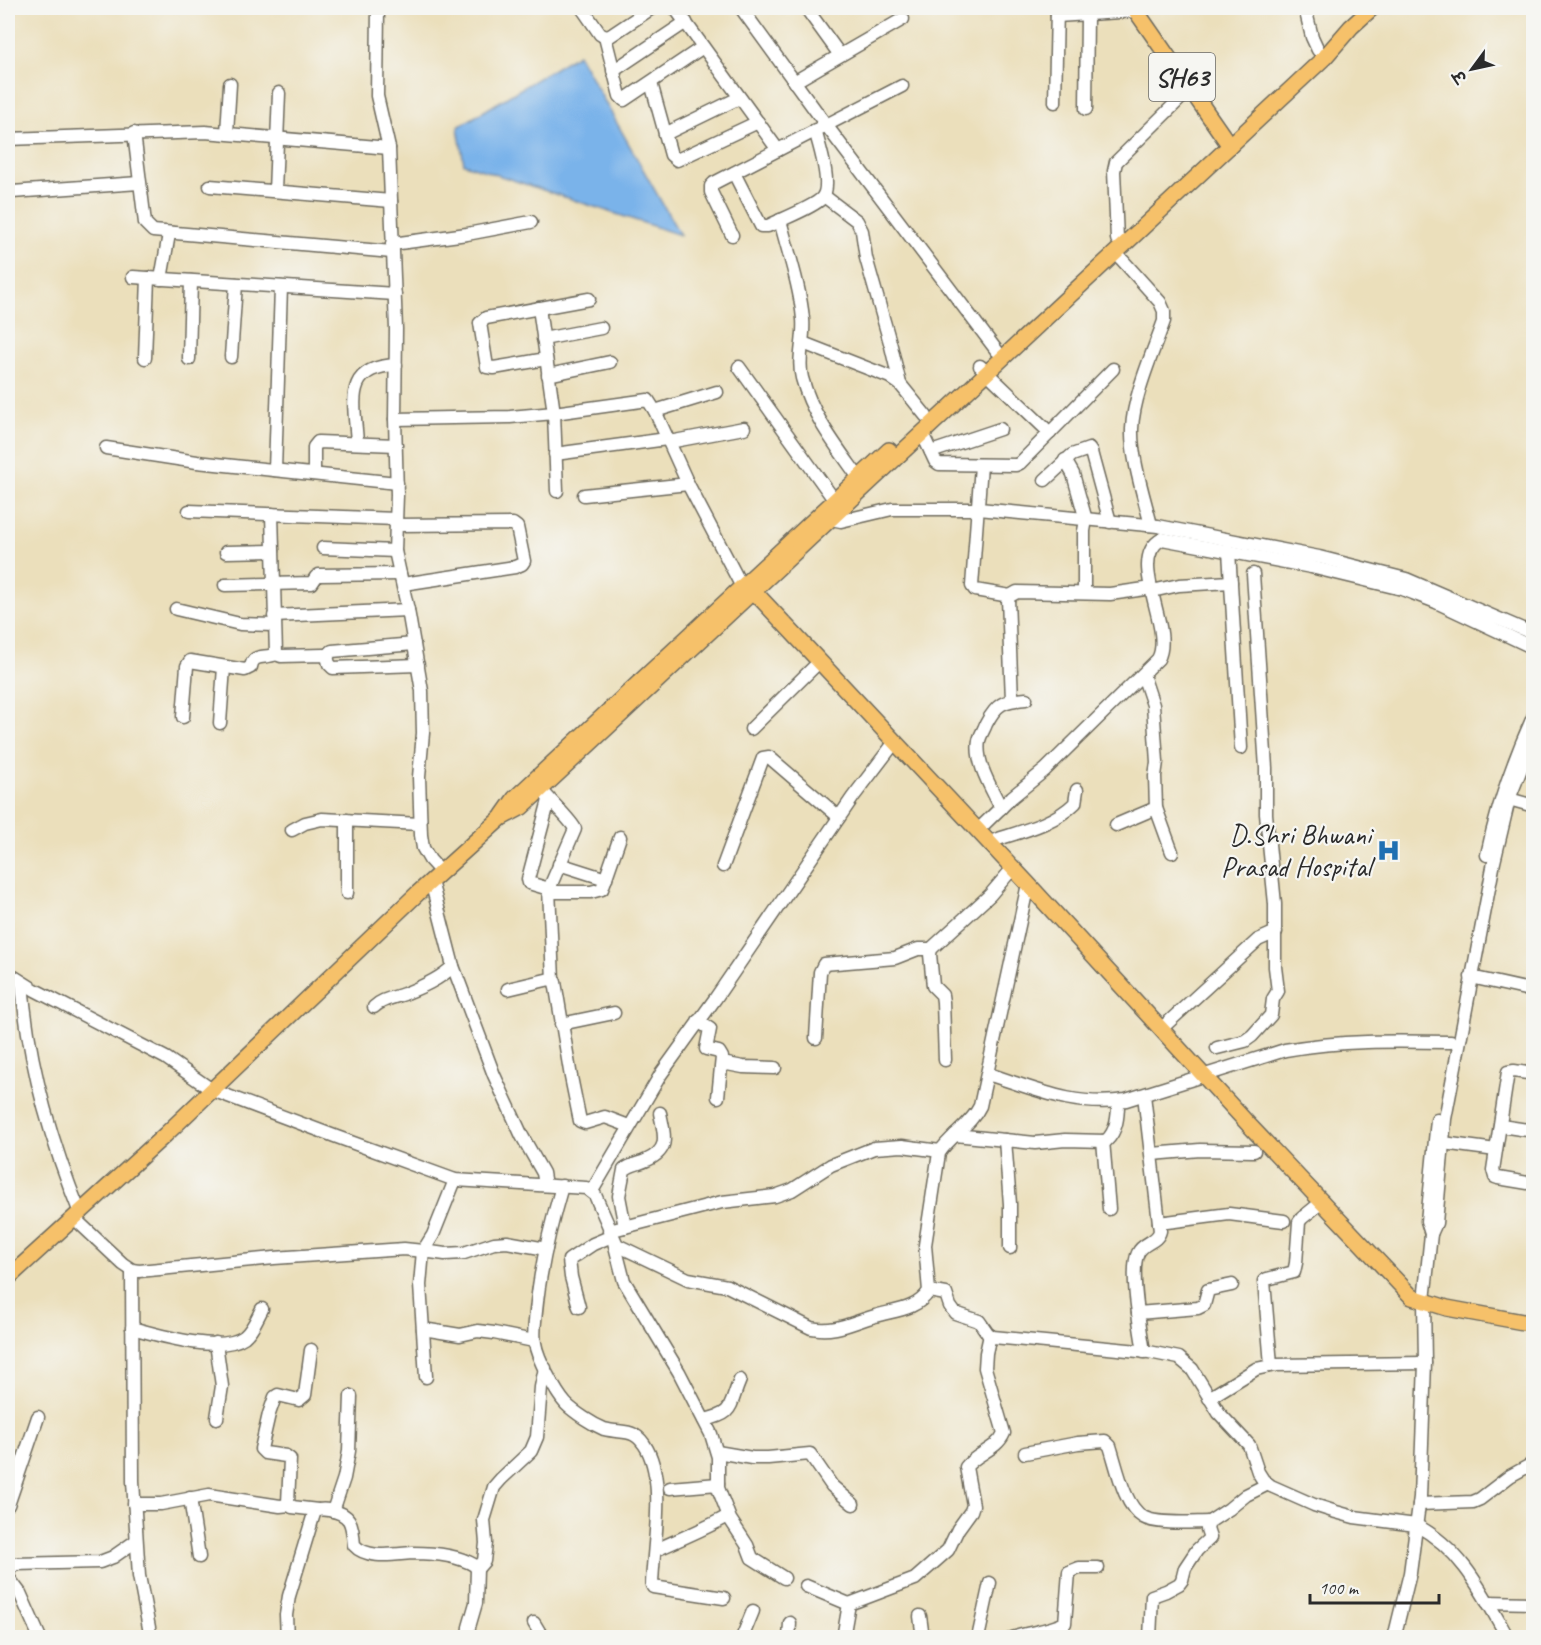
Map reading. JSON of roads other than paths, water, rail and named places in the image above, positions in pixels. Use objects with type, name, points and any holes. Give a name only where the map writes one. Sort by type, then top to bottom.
[{"type":"main road","points":[[1227,142],[1324,58],[1351,27],[1372,8]]},
{"type":"main road","name":"SH63","points":[[1135,9],[1227,142]]},
{"type":"main road","points":[[8,1278],[501,818],[515,798],[825,517],[922,433],[984,369],[1227,142],[1318,50],[1351,27]]},
{"type":"main road","points":[[825,517],[835,501],[926,416],[984,369],[997,351],[1116,246]]},
{"type":"main road","points":[[747,587],[820,661],[1204,1076],[1412,1296],[1447,1308],[1533,1324]]},
{"type":"main road","points":[[501,818],[545,794],[747,587]]},
{"type":"street","points":[[378,8],[377,96],[389,148],[395,294],[397,488],[394,551],[418,665],[423,713],[419,777],[423,848],[436,877],[453,966],[494,1075],[522,1136],[543,1173],[545,1185]]},
{"type":"street","points":[[582,8],[600,34],[605,37],[620,96],[624,100],[703,47]]},
{"type":"street","points":[[605,37],[610,36],[635,12],[652,8]]},
{"type":"street","points":[[675,8],[778,150]]},
{"type":"street","points":[[741,8],[794,82],[820,128],[997,351]]},
{"type":"street","points":[[806,8],[840,55]]},
{"type":"street","points":[[1305,8],[1312,38],[1318,50]]},
{"type":"street","points":[[1055,102],[1057,12],[1087,14],[1135,9]]},
{"type":"street","points":[[1086,109],[1087,14]]},
{"type":"street","points":[[794,82],[903,19]]},
{"type":"street","points":[[613,71],[686,22]]},
{"type":"street","points":[[651,83],[671,155],[676,160],[758,122]]},
{"type":"street","points":[[227,133],[230,84]]},
{"type":"street","points":[[732,235],[711,189],[714,183],[902,86]]},
{"type":"street","points":[[978,830],[1045,770],[1158,660],[1161,649],[1157,612],[1147,564],[1156,531],[1135,453],[1132,429],[1136,404],[1164,321],[1164,311],[1154,294],[1116,246],[1114,171],[1116,162],[1190,89]]},
{"type":"street","points":[[275,191],[279,93]]},
{"type":"street","points":[[665,134],[739,98]]},
{"type":"street","points":[[734,173],[759,224],[765,227],[780,220],[824,196],[826,192],[820,128]]},
{"type":"street","points":[[8,139],[134,133],[227,133],[389,148]]},
{"type":"street","points":[[134,133],[145,223],[153,231],[169,234],[392,248],[531,222]]},
{"type":"street","points":[[12,192],[139,183]]},
{"type":"street","points":[[210,186],[391,201]]},
{"type":"street","points":[[824,196],[857,220],[862,231],[866,258],[900,384]]},
{"type":"street","points":[[780,220],[802,307],[801,368],[807,395],[831,439],[860,478]]},
{"type":"street","points":[[145,358],[154,279],[169,234]]},
{"type":"street","points":[[133,277],[395,294]]},
{"type":"street","points":[[189,359],[192,281]]},
{"type":"street","points":[[231,357],[236,284]]},
{"type":"street","points":[[275,470],[281,287]]},
{"type":"street","points":[[546,359],[494,368],[487,367],[480,326],[482,320],[589,299]]},
{"type":"street","points":[[539,308],[554,413],[557,491]]},
{"type":"street","points":[[543,339],[601,327]]},
{"type":"street","points":[[803,343],[890,377],[900,384],[926,416]]},
{"type":"street","points":[[548,375],[610,362]]},
{"type":"street","points":[[357,443],[355,398],[359,381],[372,368],[396,365]]},
{"type":"street","points":[[739,367],[835,501]]},
{"type":"street","points":[[984,369],[1050,432]]},
{"type":"street","points":[[922,433],[939,464],[1016,465],[1113,369]]},
{"type":"street","points":[[655,411],[717,392]]},
{"type":"street","points":[[395,419],[463,419],[554,413],[645,400],[651,403],[688,484],[747,587]]},
{"type":"street","points":[[555,454],[744,428]]},
{"type":"street","points":[[931,452],[1000,429]]},
{"type":"street","points":[[314,474],[314,447],[318,442],[396,445]]},
{"type":"street","points":[[106,448],[197,462],[314,474],[397,488]]},
{"type":"street","points":[[1045,480],[1065,460],[1084,449],[1089,449],[1110,522]]},
{"type":"street","points":[[1065,460],[1072,474],[1086,522],[1084,592]]},
{"type":"street","points":[[981,465],[973,588],[1010,596]]},
{"type":"street","points":[[584,495],[688,484]]},
{"type":"street","points":[[825,517],[841,521],[892,509],[1110,522],[1319,557],[1406,579],[1533,634]]},
{"type":"street","points":[[189,511],[396,522],[513,524],[517,528],[524,561],[519,566],[401,579],[319,575],[312,583],[225,585]]},
{"type":"street","points":[[272,514],[276,654]]},
{"type":"street","points":[[1156,531],[1168,539],[1380,582],[1415,593],[1533,648]]},
{"type":"street","points":[[323,548],[394,551]]},
{"type":"street","points":[[226,552],[273,551]]},
{"type":"street","points":[[1229,551],[1241,748]]},
{"type":"street","points":[[1216,1048],[1245,1041],[1271,1015],[1273,999],[1278,991],[1275,967],[1275,904],[1266,814],[1266,768],[1253,574]]},
{"type":"street","points":[[1012,700],[1008,599],[1017,592],[1110,594],[1179,585],[1231,582]]},
{"type":"street","points":[[176,609],[240,624],[408,610]]},
{"type":"street","points":[[183,717],[188,663],[193,661],[248,670],[256,658],[276,654],[281,656],[327,656],[332,651],[414,644]]},
{"type":"street","points":[[327,656],[333,668],[418,665]]},
{"type":"street","points":[[751,729],[820,661]]},
{"type":"street","points":[[220,723],[224,667]]},
{"type":"street","points":[[1143,675],[1154,714],[1157,766],[1156,808],[1172,852]]},
{"type":"street","points":[[1001,808],[985,773],[979,742],[991,715],[1003,702],[1026,699]]},
{"type":"street","points":[[1431,1234],[1427,1221],[1437,1119],[1493,824],[1505,784],[1533,715]]},
{"type":"street","points":[[1394,1638],[1410,1573],[1419,1504],[1425,1364],[1424,1300],[1431,1234],[1436,1223],[1445,1119],[1494,862],[1509,799],[1533,736]]},
{"type":"street","points":[[592,1191],[661,1074],[839,817],[895,742]]},
{"type":"street","points":[[723,866],[763,758],[769,757],[839,817]]},
{"type":"street","points":[[989,842],[1036,826],[1062,813],[1075,803],[1077,790]]},
{"type":"street","points":[[545,794],[575,826],[548,890],[553,980],[580,1121],[585,1123],[605,1118],[629,1126]]},
{"type":"street","points":[[545,794],[529,883],[548,890],[593,892],[602,889],[620,837]]},
{"type":"street","points":[[1509,799],[1533,806]]},
{"type":"street","points":[[1116,825],[1156,808]]},
{"type":"street","points":[[292,830],[314,820],[420,824]]},
{"type":"street","points":[[346,820],[347,893]]},
{"type":"street","points":[[559,864],[606,879]]},
{"type":"street","points":[[945,1060],[943,1002],[942,996],[933,986],[931,950],[990,895],[1013,868]]},
{"type":"street","points":[[612,1237],[617,1245],[688,1279],[728,1286],[811,1328],[822,1330],[840,1328],[910,1307],[925,1297],[929,1291],[925,1245],[940,1151],[976,1114],[988,1074],[1028,884]]},
{"type":"street","points":[[1161,1029],[1258,940],[1276,932]]},
{"type":"street","points":[[816,1038],[820,972],[824,964],[895,958],[918,949],[931,950]]},
{"type":"street","points":[[374,1007],[383,1000],[407,993],[444,974],[453,966]]},
{"type":"street","points":[[8,973],[22,983],[166,1058],[212,1090],[455,1180],[562,1186],[586,1188],[592,1191],[612,1237],[624,1281],[679,1372],[711,1434],[717,1452],[718,1484],[728,1516],[747,1545],[752,1558],[784,1578]]},
{"type":"street","points":[[1471,977],[1533,991]]},
{"type":"street","points":[[508,989],[553,980]]},
{"type":"street","points":[[22,983],[29,1046],[36,1078],[77,1215],[108,1252],[132,1270],[184,1268],[274,1258],[404,1250],[445,1254],[464,1253],[494,1243],[507,1242],[546,1249]]},
{"type":"street","points":[[561,1024],[614,1013]]},
{"type":"street","points":[[698,1022],[711,1029],[706,1049],[721,1054],[718,1097]]},
{"type":"street","points":[[988,1074],[1065,1098],[1089,1103],[1118,1102],[1285,1050],[1372,1041],[1451,1042]]},
{"type":"street","points":[[722,1063],[743,1067],[776,1068]]},
{"type":"street","points":[[1533,1074],[1508,1072],[1493,1170],[1495,1177],[1533,1184]]},
{"type":"street","points":[[1144,1095],[1160,1223],[1160,1235],[1141,1248],[1136,1257],[1138,1313],[1144,1352]]},
{"type":"street","points":[[955,1135],[1035,1143],[1065,1140],[1103,1141],[1110,1137],[1117,1122],[1118,1102]]},
{"type":"street","points":[[625,1227],[619,1196],[624,1170],[626,1167],[648,1160],[664,1146],[660,1113]]},
{"type":"street","points":[[1501,1126],[1533,1131]]},
{"type":"street","points":[[1005,1140],[1010,1204],[1010,1248]]},
{"type":"street","points":[[1103,1141],[1109,1209]]},
{"type":"street","points":[[1443,1143],[1496,1150]]},
{"type":"street","points":[[579,1307],[569,1260],[593,1244],[612,1237],[625,1227],[722,1202],[775,1196],[792,1190],[831,1165],[874,1148],[911,1146],[940,1151]]},
{"type":"street","points":[[1152,1154],[1200,1149],[1254,1151]]},
{"type":"street","points":[[426,1377],[420,1285],[423,1251],[433,1235],[455,1180]]},
{"type":"street","points":[[562,1186],[538,1283],[534,1341],[545,1368],[561,1398],[568,1406],[601,1427],[628,1431],[644,1445],[655,1474],[656,1550],[653,1587],[724,1598]]},
{"type":"street","points":[[1271,1365],[1264,1281],[1294,1272],[1299,1222],[1323,1201]]},
{"type":"street","points":[[1160,1223],[1229,1214],[1284,1221]]},
{"type":"street","points":[[132,1270],[134,1504],[142,1600],[151,1638]]},
{"type":"street","points":[[1138,1313],[1198,1308],[1204,1305],[1208,1290],[1232,1285]]},
{"type":"street","points":[[929,1291],[946,1294],[955,1313],[979,1321],[990,1335],[1003,1339],[1144,1352],[1185,1361],[1224,1419],[1249,1445],[1258,1472],[1268,1484],[1314,1505],[1336,1512],[1354,1517],[1416,1525],[1424,1529],[1459,1558],[1508,1638]]},
{"type":"street","points":[[132,1328],[182,1340],[236,1341],[245,1336],[262,1309]]},
{"type":"street","points":[[423,1329],[460,1335],[478,1331],[534,1341]]},
{"type":"street","points":[[806,1586],[849,1604],[915,1579],[948,1550],[958,1528],[973,1505],[966,1467],[997,1444],[1004,1433],[985,1368],[990,1335]]},
{"type":"street","points":[[216,1342],[222,1386],[217,1418]]},
{"type":"street","points":[[290,1505],[287,1500],[289,1456],[265,1453],[261,1449],[275,1397],[278,1395],[299,1400],[305,1395],[311,1350]]},
{"type":"street","points":[[1209,1398],[1256,1369],[1271,1365],[1425,1364]]},
{"type":"street","points":[[468,1638],[476,1602],[477,1569],[484,1561],[486,1543],[484,1520],[494,1487],[531,1451],[537,1437],[545,1368]]},
{"type":"street","points":[[704,1420],[727,1412],[740,1380]]},
{"type":"street","points":[[333,1511],[344,1478],[349,1451],[351,1396]]},
{"type":"street","points":[[8,1505],[38,1417]]},
{"type":"street","points":[[1025,1453],[1078,1443],[1105,1441],[1110,1446],[1130,1503],[1142,1516],[1159,1521],[1209,1522],[1246,1495],[1268,1484]]},
{"type":"street","points":[[717,1452],[752,1458],[810,1454],[832,1486],[853,1504]]},
{"type":"street","points":[[1419,1504],[1473,1502],[1533,1463]]},
{"type":"street","points":[[670,1488],[718,1484]]},
{"type":"street","points":[[134,1504],[161,1504],[210,1495],[339,1512],[350,1520],[354,1545],[363,1551],[382,1555],[412,1553],[440,1555],[469,1562],[477,1569]]},
{"type":"street","points":[[190,1498],[199,1557]]},
{"type":"street","points":[[287,1638],[286,1615],[289,1596],[313,1517],[318,1510]]},
{"type":"street","points":[[656,1550],[689,1534],[708,1528],[728,1516]]},
{"type":"street","points":[[1150,1638],[1150,1598],[1173,1588],[1182,1580],[1185,1568],[1200,1547],[1210,1538],[1209,1522]]},
{"type":"street","points":[[40,1638],[8,1569],[15,1564],[100,1562],[113,1557],[136,1541]]},
{"type":"street","points":[[1012,1638],[1032,1632],[1044,1632],[1065,1623],[1069,1572],[1080,1568],[1098,1568]]},
{"type":"street","points":[[978,1638],[990,1583]]},
{"type":"street","points":[[1487,1602],[1533,1603]]},
{"type":"street","points":[[843,1638],[849,1604]]},
{"type":"street","points":[[742,1638],[753,1611]]},
{"type":"street","points":[[920,1616],[923,1638]]},
{"type":"street","points":[[534,1623],[543,1638]]},
{"type":"street","points":[[789,1638],[790,1623]]},
{"type":"water","points":[[578,54],[680,235],[464,164],[458,127]]},
{"type":"place","name":"D.Shri Bhwani Prasad Hospital","points":[[1389,850]]}]
